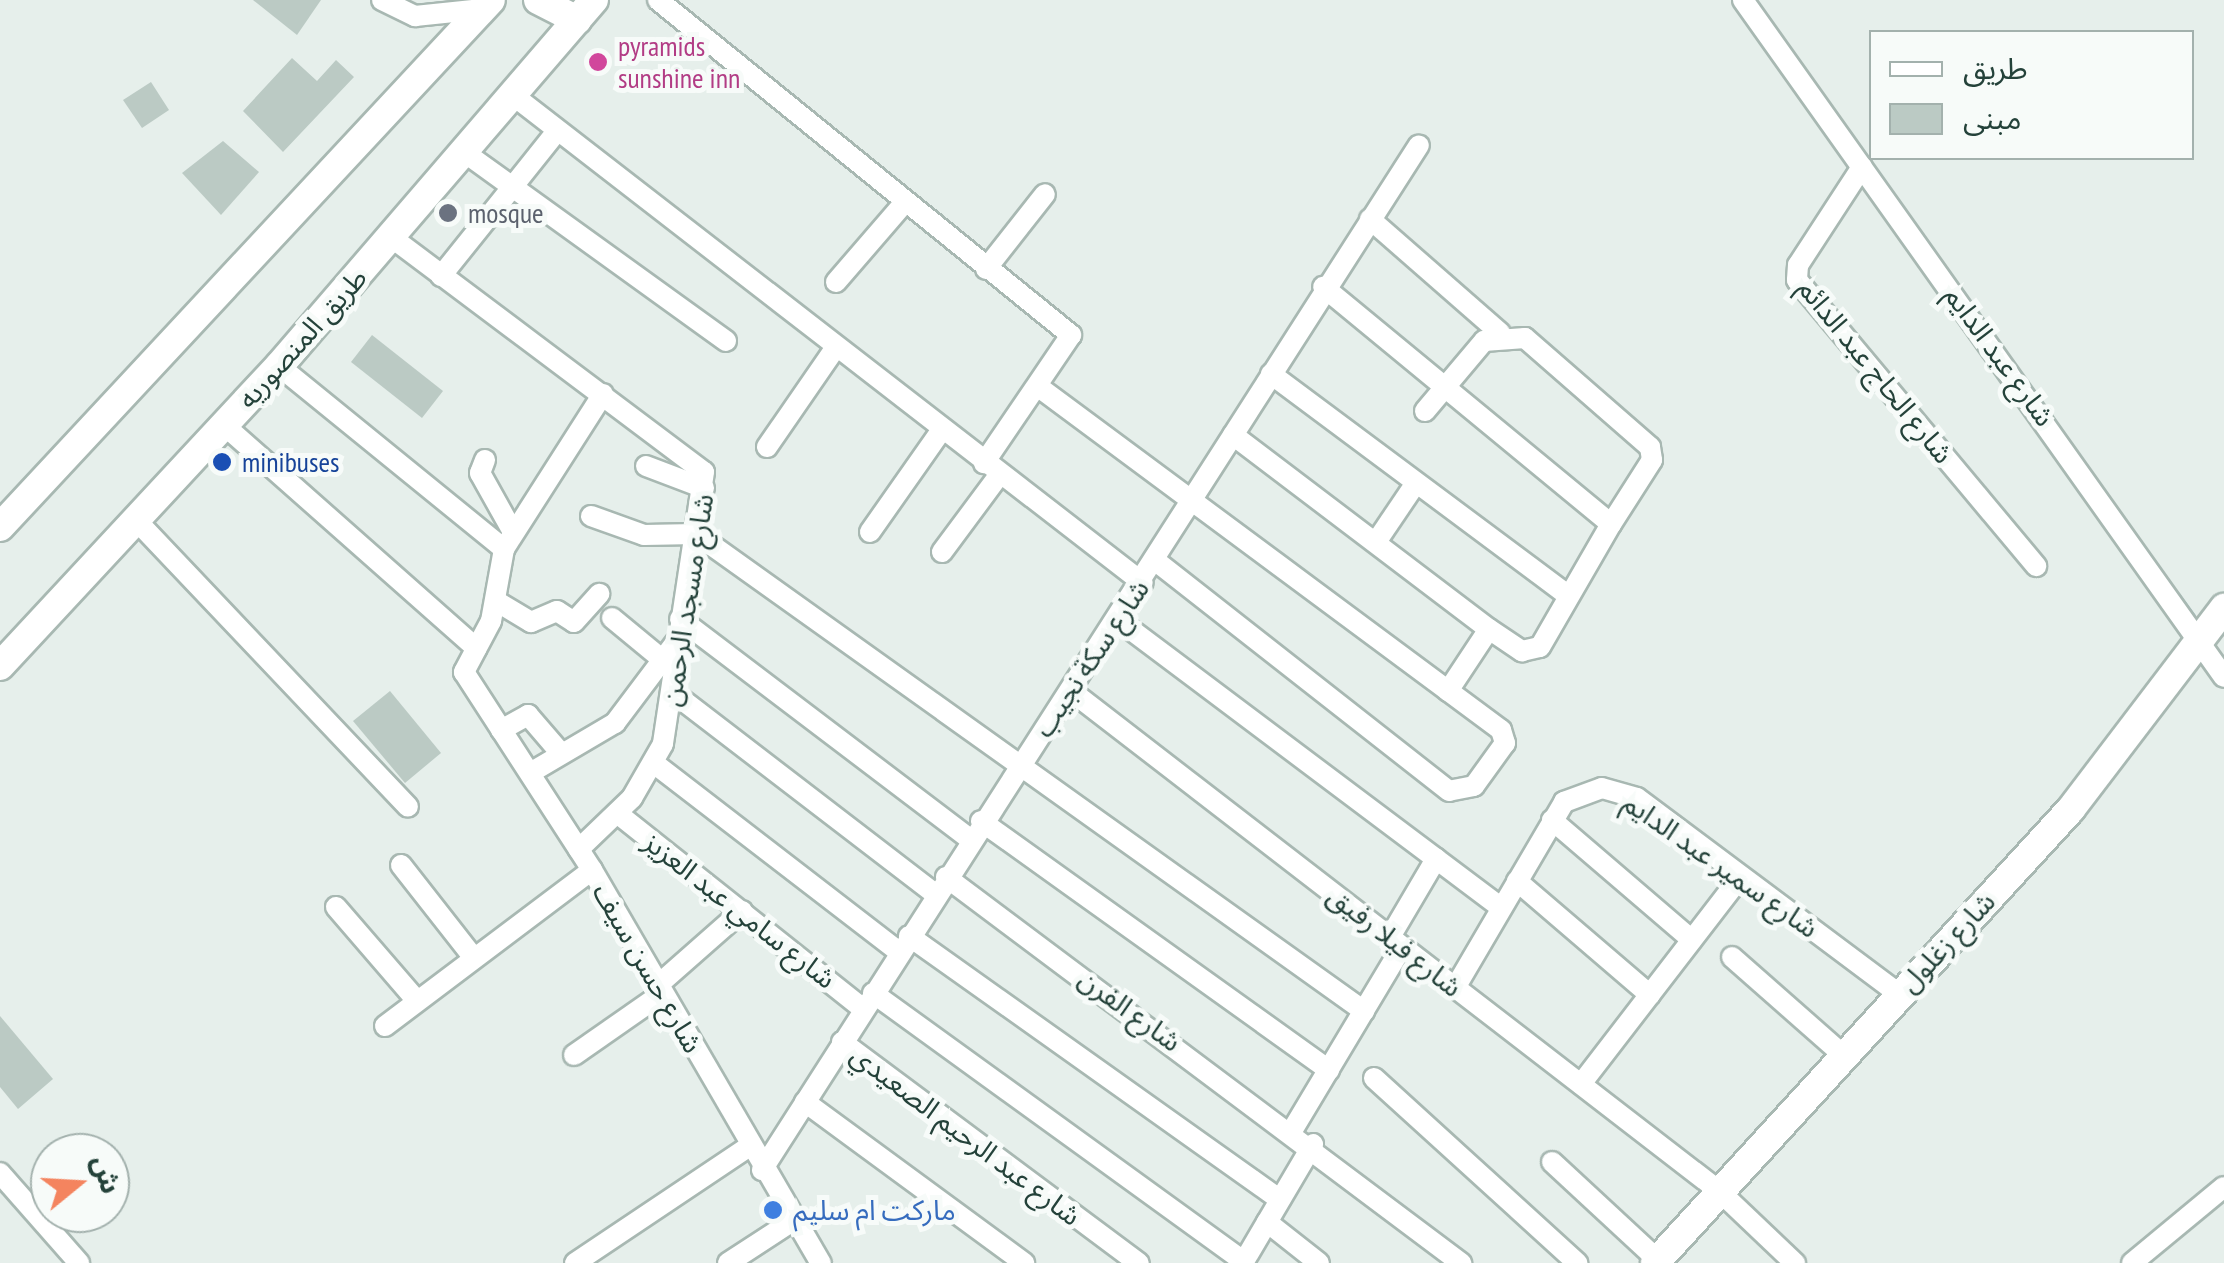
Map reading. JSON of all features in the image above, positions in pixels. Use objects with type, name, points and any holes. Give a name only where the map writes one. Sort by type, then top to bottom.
[{"type":"main road","points":[[538,0],[586,10]]},
{"type":"main road","points":[[0,526],[487,5]]},
{"type":"main road","name":"طريق المنصوريه","points":[[0,666],[280,366],[586,10]]},
{"type":"main road","name":"شارع زغلول","points":[[1666,1258],[1718,1191],[2071,809],[2224,608]]},
{"type":"street","points":[[382,0],[415,16],[487,5]]},
{"type":"street","points":[[658,0],[1071,335],[942,552]]},
{"type":"street","name":"شارع عبد الدايم","points":[[1743,0],[2204,638],[2224,677]]},
{"type":"street","name":"شارع عبد الدايم","points":[[1762,0],[1772,37]]},
{"type":"street","points":[[514,96],[834,350],[1143,582]]},
{"type":"street","points":[[441,276],[556,131]]},
{"type":"street","name":"شارع سكة نجيب","points":[[762,1170],[940,885],[1143,582],[1323,287],[1420,145]]},
{"type":"street","points":[[464,152],[726,341]]},
{"type":"street","name":"شارع الحاج عبد الدائم","points":[[1862,167],[1798,266],[1797,280],[2036,566]]},
{"type":"street","points":[[986,269],[1045,194]]},
{"type":"street","points":[[836,282],[906,202]]},
{"type":"street","points":[[1233,435],[1489,629],[1536,650],[1652,460],[1650,447],[1525,338],[1500,333],[1370,218]]},
{"type":"street","name":"شارع مسجد الرحمن","points":[[391,236],[698,465],[704,488],[672,692],[655,764],[617,812],[578,849]]},
{"type":"street","points":[[1323,287],[1448,382],[1611,524]]},
{"type":"street","points":[[1425,412],[1448,382],[1500,333]]},
{"type":"street","points":[[766,447],[834,350]]},
{"type":"street","points":[[280,366],[508,540]]},
{"type":"street","points":[[1271,374],[1568,596]]},
{"type":"street","points":[[1040,388],[1448,690],[1504,737],[1474,786],[1458,793],[1156,560]]},
{"type":"street","points":[[224,425],[476,648],[496,601],[508,540],[603,394]]},
{"type":"street","points":[[870,532],[941,430]]},
{"type":"street","points":[[486,460],[480,473],[508,540]]},
{"type":"street","points":[[646,466],[704,488]]},
{"type":"street","points":[[1376,542],[1416,482]]},
{"type":"street","points":[[591,516],[644,535],[696,534],[1021,760],[1364,1011]]},
{"type":"street","points":[[136,520],[408,807]]},
{"type":"street","points":[[496,601],[531,622],[557,611],[574,622],[599,594]]},
{"type":"street","points":[[612,618],[662,660]]},
{"type":"street","points":[[1118,620],[1500,906]]},
{"type":"street","points":[[1448,690],[1489,629]]},
{"type":"street","points":[[530,774],[560,751],[615,722],[662,660],[679,630],[1329,1070]]},
{"type":"street","name":"شارع حسن سيف","points":[[476,648],[466,678],[592,870],[748,1147],[821,1263]]},
{"type":"street","name":"شارع فيلا رفيق","points":[[1070,691],[1718,1191],[1795,1263]]},
{"type":"street","name":"شارع الفرن","points":[[672,692],[940,885],[1294,1129],[1461,1263]]},
{"type":"street","points":[[502,730],[528,715],[560,751]]},
{"type":"street","points":[[655,764],[904,944],[1280,1200]]},
{"type":"street","name":"شارع سمير عبد الدايم","points":[[1455,988],[1552,820],[1583,792],[1620,791],[1899,994]]},
{"type":"street","name":"شارع سامي عبد العزيز","points":[[617,812],[742,912],[1243,1262]]},
{"type":"street","points":[[1552,820],[1692,940]]},
{"type":"street","points":[[1294,1129],[1364,1011],[1436,859]]},
{"type":"street","points":[[401,865],[474,958]]},
{"type":"street","points":[[385,1026],[592,870]]},
{"type":"street","points":[[1580,1084],[1741,876]]},
{"type":"street","points":[[1517,881],[1650,995]]},
{"type":"street","points":[[336,907],[417,1001]]},
{"type":"street","points":[[574,1055],[661,989],[742,912]]},
{"type":"street","points":[[1732,957],[1843,1055]]},
{"type":"street","name":"شارع عبد الرحيم الصعيدي","points":[[842,1042],[1139,1263]]},
{"type":"street","points":[[1374,1078],[1577,1263]]},
{"type":"street","points":[[805,1102],[1024,1263]]},
{"type":"street","points":[[1243,1262],[1313,1144]]},
{"type":"street","points":[[575,1263],[748,1147]]},
{"type":"street","points":[[1552,1162],[1666,1258]]},
{"type":"street","points":[[0,1173],[79,1263]]},
{"type":"street","points":[[2132,1263],[2224,1187]]},
{"type":"street","points":[[728,1263],[794,1220]]},
{"type":"street","points":[[1267,1222],[1319,1263]]},
{"type":"building","points":[[253,0],[321,0],[297,35]]},
{"type":"building","points":[[292,58],[317,81],[336,60],[354,77],[283,152],[243,111]]},
{"type":"building","points":[[151,82],[169,110],[142,128],[123,100]]},
{"type":"building","points":[[223,141],[259,172],[221,215],[182,173]]},
{"type":"building","points":[[372,335],[443,391],[422,418],[351,362]]},
{"type":"building","points":[[390,691],[441,753],[405,783],[353,721]]},
{"type":"building","points":[[0,1016],[53,1079],[18,1109],[0,1087]]},
{"type":"waterway","points":[[2177,594],[2193,616]]},
{"type":"place","name":"pyramids sunshine inn","points":[[598,62]]},
{"type":"place","name":"mosque","points":[[448,213]]},
{"type":"place","name":"minibuses","points":[[222,462]]},
{"type":"place","name":"ماركت ام سليم","points":[[773,1210]]}]
